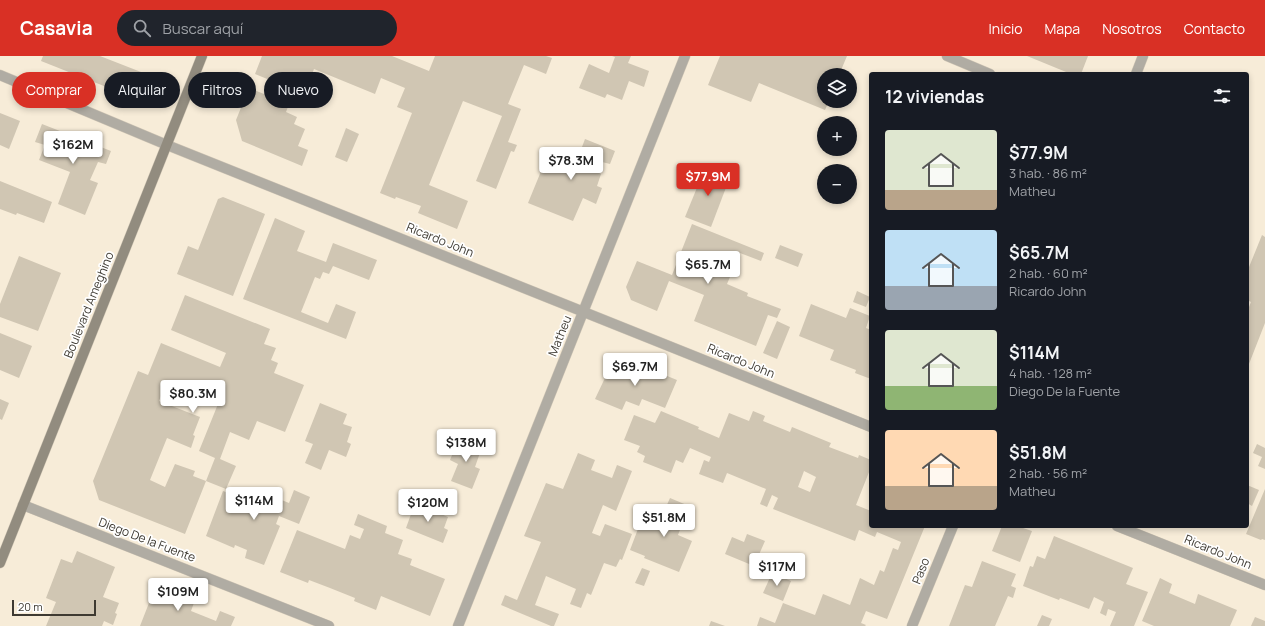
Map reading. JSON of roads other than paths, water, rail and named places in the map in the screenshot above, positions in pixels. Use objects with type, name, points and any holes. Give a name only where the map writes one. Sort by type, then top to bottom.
[{"type":"main road","name":"Boulevard Ameghino","points":[[0,563],[202,56]]},
{"type":"street","name":"Matheu","points":[[458,626],[685,56]]},
{"type":"street","points":[[947,56],[985,72]]},
{"type":"street","points":[[1137,72],[1143,56]]},
{"type":"street","name":"Ricardo John","points":[[0,75],[167,145],[869,426]]},
{"type":"street","name":"Diego De la Fuente","points":[[23,505],[329,626]]},
{"type":"street","name":"Paso","points":[[912,626],[952,528]]},
{"type":"street","name":"Ricardo John","points":[[1122,528],[1265,585]]}]
